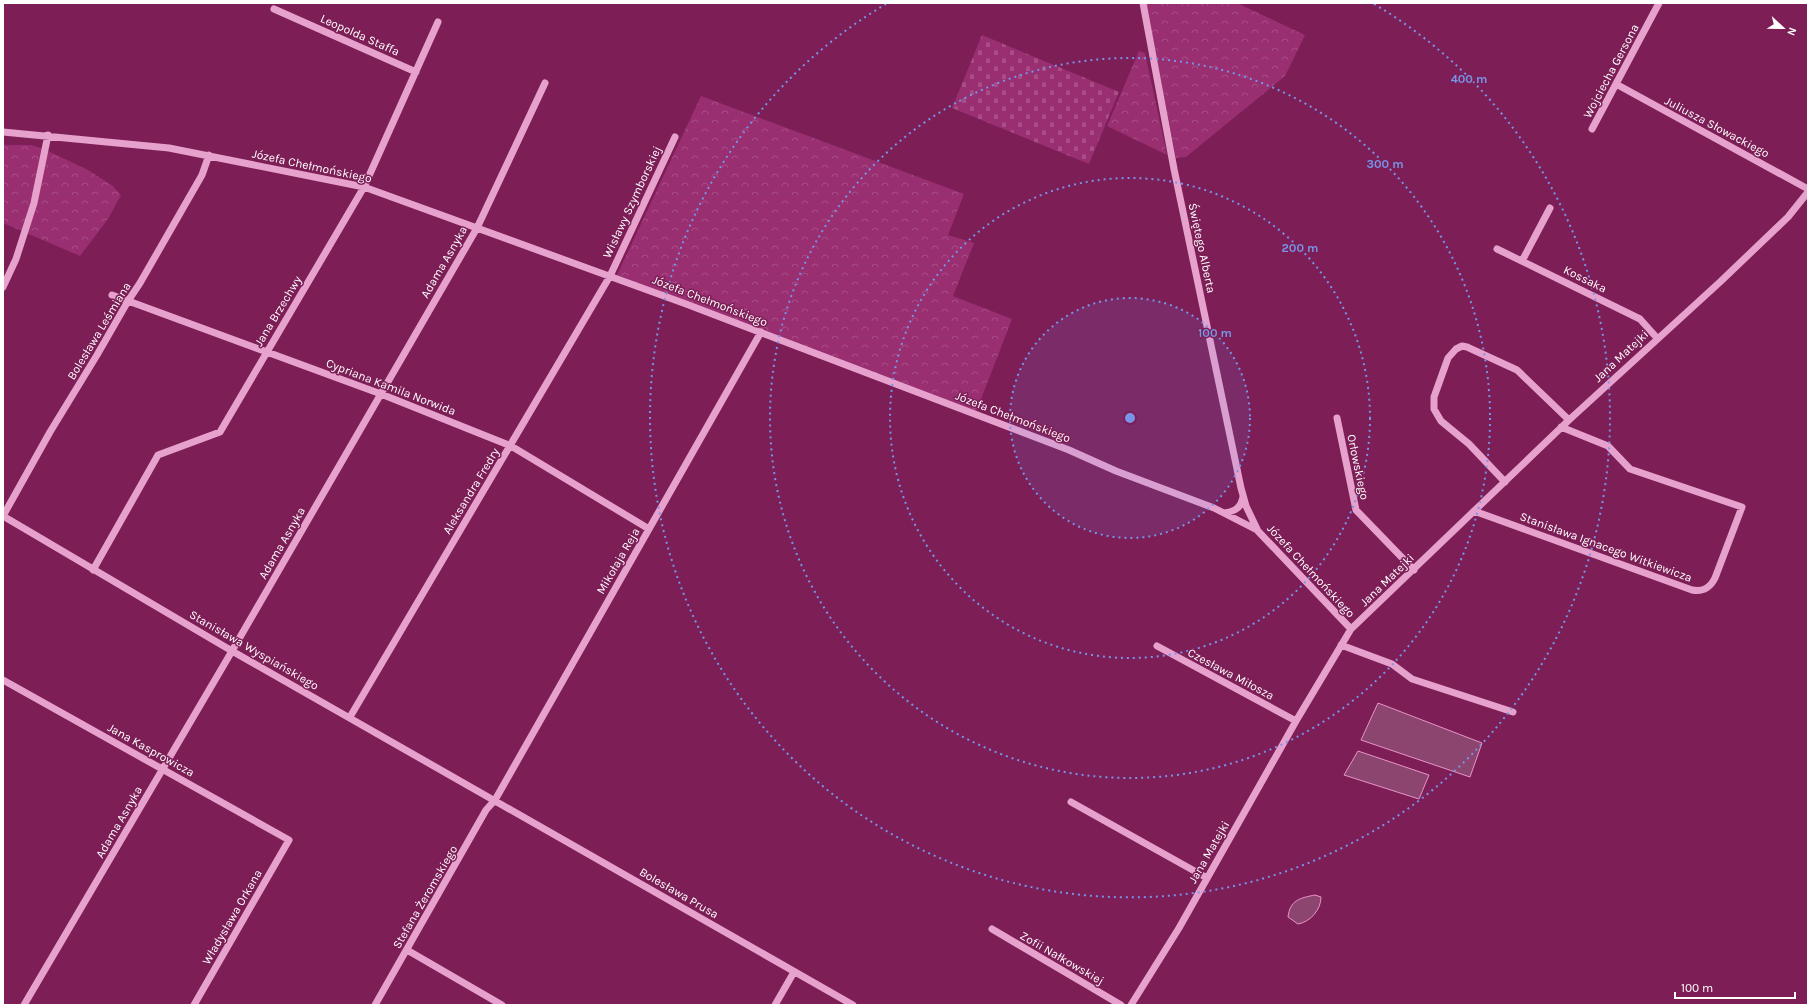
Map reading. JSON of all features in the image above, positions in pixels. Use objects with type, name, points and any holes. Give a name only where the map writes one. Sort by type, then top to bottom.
[{"type":"street","name":"Świętego Alberta","points":[[1142,3],[1174,169],[1243,497],[1258,530]]},
{"type":"street","name":"Wojciecha Gersona","points":[[1592,129],[1659,3]]},
{"type":"street","name":"Leopolda Staffa","points":[[274,9],[416,72]]},
{"type":"street","name":"Jana Brzechwy","points":[[93,570],[158,455],[220,432],[364,187],[438,22]]},
{"type":"street","name":"Adama Asnyka","points":[[24,1005],[232,651],[477,228],[545,83]]},
{"type":"street","name":"Juliusza Słowackiego","points":[[1616,84],[1808,189]]},
{"type":"street","name":"Józefa Chełmońskiego","points":[[3,132],[48,135],[169,148],[364,187],[610,276],[1069,450],[1116,471],[1226,513],[1258,530],[1351,629]]},
{"type":"street","points":[[3,287],[16,259],[34,203],[48,135]]},
{"type":"street","name":"Wisławy Szymborskiej","points":[[610,276],[675,137]]},
{"type":"street","name":"Bolesława Leśmiana","points":[[3,516],[50,432],[140,283],[194,188],[209,155]]},
{"type":"street","name":"Jana Matejki","points":[[1131,1005],[1207,878],[1296,721],[1351,629],[1561,427],[1720,282],[1788,217],[1808,192]]},
{"type":"street","points":[[1522,261],[1550,208]]},
{"type":"street","name":"Kossaka","points":[[1497,248],[1640,319],[1657,338]]},
{"type":"street","name":"Aleksandra Fredry","points":[[350,717],[610,276]]},
{"type":"street","name":"Cypriana Kamila Norwida","points":[[112,295],[381,394],[511,446],[649,529]]},
{"type":"street","name":"Mikołaja Reja","points":[[495,800],[761,332]]},
{"type":"street","points":[[1505,482],[1469,444],[1441,421],[1434,409],[1434,397],[1448,358],[1454,351],[1460,347],[1467,347],[1517,370],[1569,420]]},
{"type":"street","name":"Orłowskiego","points":[[1337,418],[1356,510],[1414,570]]},
{"type":"street","name":"Stanisława Ignacego Witkiewicza","points":[[1474,511],[1692,590],[1703,590],[1711,586],[1742,507],[1628,468],[1608,446],[1561,427]]},
{"type":"street","points":[[1226,513],[1238,509],[1242,503],[1243,497]]},
{"type":"street","name":"Stanisława Wyspiańskiego","points":[[3,516],[232,651],[495,800]]},
{"type":"street","points":[[1341,645],[1392,664],[1412,679],[1513,712]]},
{"type":"street","name":"Czesława Miłosza","points":[[1157,646],[1296,721]]},
{"type":"street","name":"Jana Kasprowicza","points":[[3,680],[289,840]]},
{"type":"street","name":"Stefana Żeromskiego","points":[[375,1005],[486,810],[495,800]]},
{"type":"street","name":"Bolesława Prusa","points":[[495,800],[853,1005]]},
{"type":"street","points":[[1072,802],[1207,878]]},
{"type":"street","name":"Władysława Orkana","points":[[194,1005],[289,840]]},
{"type":"street","name":"Zofii Nałkowskiej","points":[[992,929],[1120,1005]]},
{"type":"street","points":[[407,950],[502,1005]]},
{"type":"street","points":[[775,1005],[794,972]]},
{"type":"green space","points":[[1146,3],[1237,3],[1305,35],[1285,76],[1186,157],[1176,158]]},
{"type":"green space","points":[[982,35],[1119,92],[1089,164],[952,108]]},
{"type":"green space","points":[[1139,51],[1145,53],[1167,155],[1107,126]]},
{"type":"green space","points":[[701,96],[964,194],[948,235],[974,243],[953,296],[1012,319],[976,412],[889,381],[617,275]]},
{"type":"green space","points":[[3,145],[31,145],[44,149],[88,170],[113,186],[121,195],[108,219],[80,256],[3,223]]},
{"type":"shaded area","points":[[1378,703],[1482,743],[1470,777],[1361,740]]},
{"type":"shaded area","points":[[1358,751],[1429,775],[1419,799],[1344,775]]},
{"type":"shaded area","points":[[1315,895],[1321,897],[1321,902],[1317,911],[1311,918],[1298,924],[1288,917],[1293,903],[1305,897]]}]
